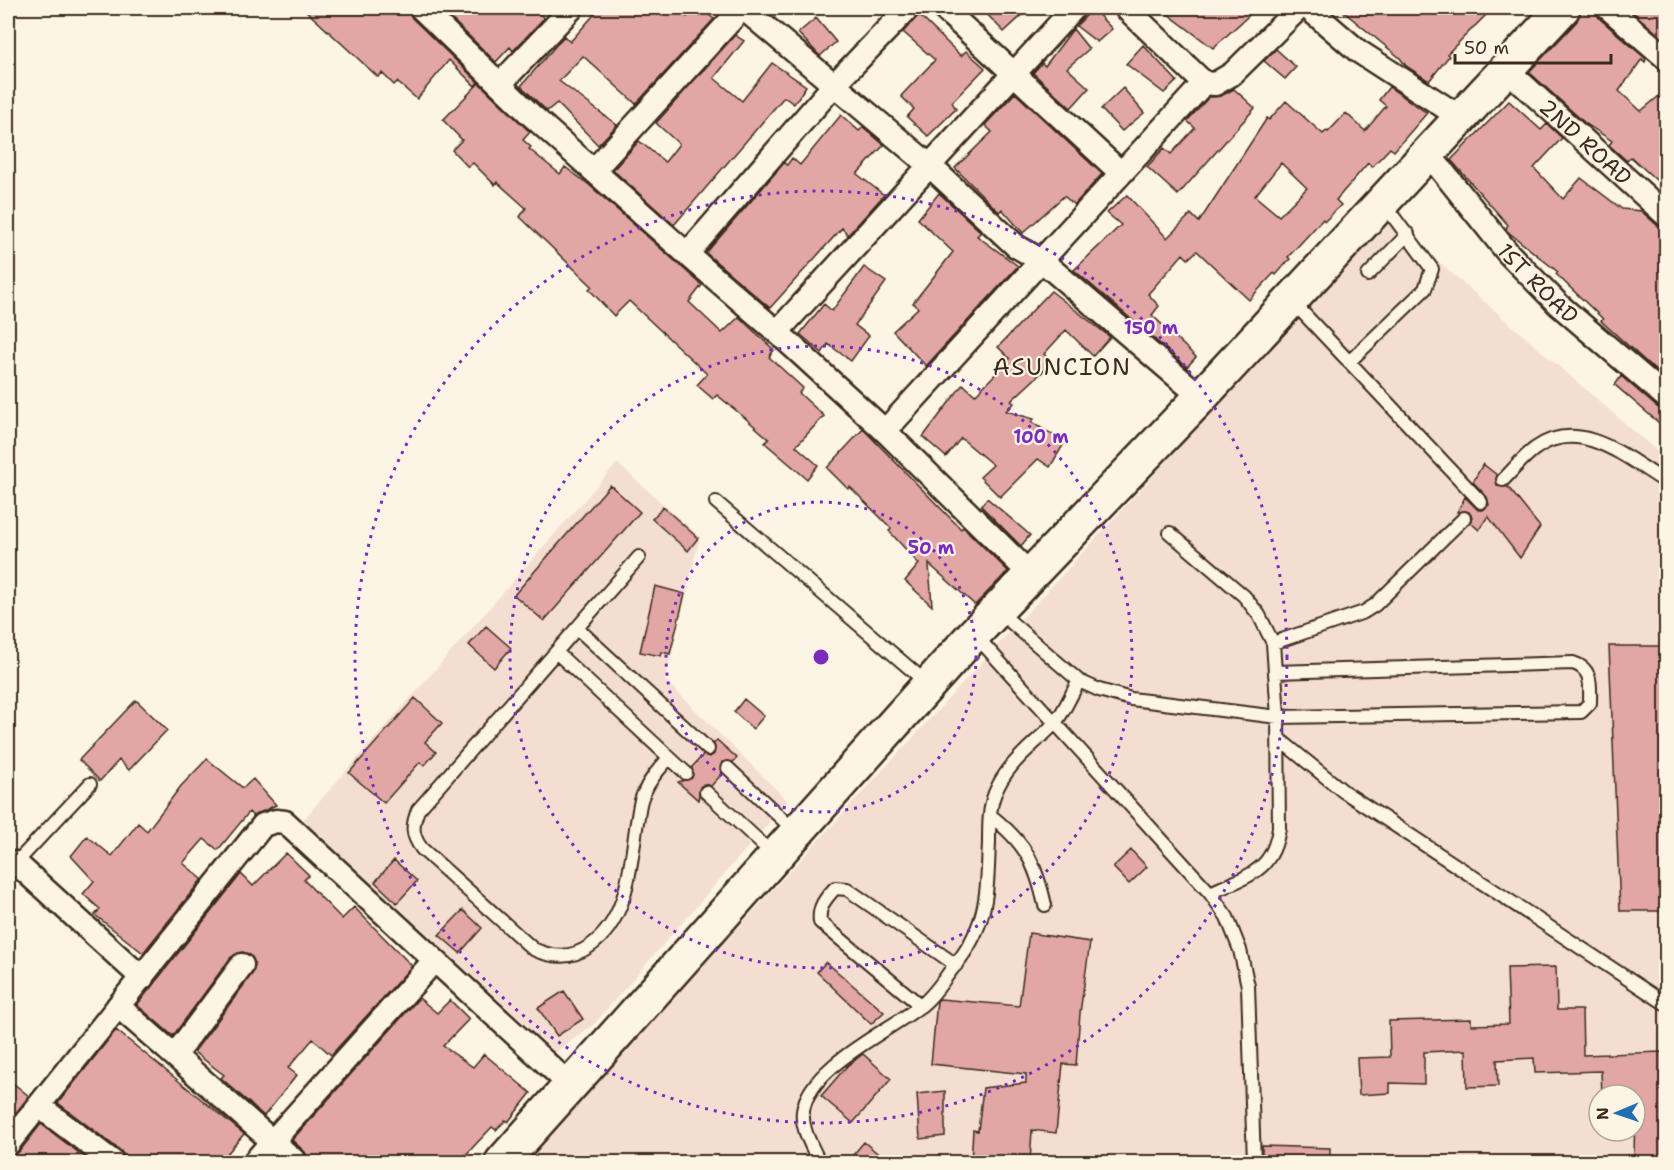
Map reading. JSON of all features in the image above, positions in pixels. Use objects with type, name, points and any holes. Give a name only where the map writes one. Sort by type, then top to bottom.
[{"type":"main road","points":[[502,1162],[974,634],[1201,397],[1563,8]]},
{"type":"street","points":[[421,8],[500,84],[687,255],[777,332],[885,431],[1030,575]]},
{"type":"street","points":[[500,84],[572,8]]},
{"type":"street","points":[[594,170],[743,8],[929,165],[1016,246],[1042,261],[1201,397]]},
{"type":"street","points":[[687,255],[834,85],[908,8]]},
{"type":"street","points":[[942,8],[1121,173]]},
{"type":"street","points":[[777,332],[1074,8]]},
{"type":"street","points":[[1126,8],[1204,83],[1215,84],[1232,74],[1299,8]]},
{"type":"street","points":[[1308,8],[1358,51],[1460,117]]},
{"type":"street","points":[[1608,8],[1666,58]]},
{"type":"street","name":"2ND ROAD","points":[[1506,69],[1666,215]]},
{"type":"street","points":[[885,431],[1204,83]]},
{"type":"street","name":"1ST ROAD","points":[[1427,152],[1508,253],[1559,305],[1666,397]]},
{"type":"street","points":[[8,1144],[142,978],[219,877],[263,825],[276,821],[285,822],[433,962],[571,1086]]},
{"type":"street","points":[[10,864],[142,978]]},
{"type":"street","points":[[254,1162],[433,962]]},
{"type":"street","points":[[175,1054],[242,965]]},
{"type":"street","points":[[118,1006],[296,1162]]},
{"type":"street","points":[[39,1106],[113,1162]]},
{"type":"lane","points":[[1349,362],[1425,289],[1432,269],[1382,200]]},
{"type":"lane","points":[[1368,275],[1408,234]]},
{"type":"lane","points":[[1290,300],[1481,502]]},
{"type":"lane","points":[[1503,480],[1536,448],[1557,438],[1577,436],[1596,440],[1666,482]]},
{"type":"lane","points":[[716,502],[929,685]]},
{"type":"lane","points":[[1273,643],[1364,612],[1375,605],[1464,518]]},
{"type":"lane","points":[[1170,533],[1244,596],[1259,615],[1273,643],[1279,738],[1280,828],[1271,858],[1260,870],[1210,893]]},
{"type":"lane","points":[[639,557],[418,810],[413,823],[413,832],[422,849],[533,949],[548,956],[580,953],[597,941],[611,925],[622,906],[642,796],[652,777],[669,758]]},
{"type":"lane","points":[[997,610],[1079,681],[1099,690],[1131,699],[1278,717],[1581,712],[1590,702],[1590,677],[1586,669],[1573,663],[1275,672]]},
{"type":"lane","points":[[577,628],[708,750]]},
{"type":"lane","points":[[974,634],[1210,893],[1227,917],[1240,950],[1248,986],[1254,1162]]},
{"type":"lane","points":[[556,651],[686,773]]},
{"type":"lane","points":[[819,1162],[805,1131],[803,1112],[807,1097],[819,1078],[921,1006],[971,944],[981,925],[986,902],[990,815],[1001,777],[1056,722],[1079,681]]},
{"type":"lane","points":[[1279,738],[1343,791],[1666,1004]]},
{"type":"lane","points":[[728,768],[797,832]]},
{"type":"lane","points":[[10,864],[90,784]]},
{"type":"lane","points":[[706,792],[776,857]]},
{"type":"lane","points":[[990,815],[1021,843],[1037,870],[1045,905]]},
{"type":"lane","points":[[921,1006],[820,922],[819,910],[827,897],[835,888],[847,889],[956,965]]},
{"type":"shaded area","points":[[1389,219],[1666,459],[1666,1162],[523,1162]]},
{"type":"shaded area","points":[[617,463],[700,537],[665,680],[788,801],[594,1024],[556,1052],[303,820]]},
{"type":"building","points":[[303,8],[408,8],[412,18],[478,82],[475,86],[449,60],[417,99],[397,82],[394,85],[382,73],[378,77]]},
{"type":"building","points":[[440,8],[533,8],[544,18],[513,51],[510,47],[496,62]]},
{"type":"building","points":[[600,8],[676,8],[687,17],[695,8],[700,8],[714,19],[636,104],[583,56],[559,81],[617,125],[598,145],[557,103],[547,111],[521,86],[564,36],[570,42]]},
{"type":"building","points":[[981,8],[1030,8],[1004,32]]},
{"type":"building","points":[[1160,8],[1257,8],[1213,48]]},
{"type":"building","points":[[1339,8],[1399,8],[1406,14],[1413,8],[1493,8],[1447,54],[1449,56],[1429,81],[1406,66],[1400,58]]},
{"type":"building","points":[[1581,8],[1595,8],[1599,18],[1646,59],[1645,62],[1642,59],[1619,91],[1641,111],[1666,90],[1666,189],[1631,157],[1627,161],[1609,145],[1612,141],[1585,123],[1529,72],[1577,21]]},
{"type":"building","points":[[1628,8],[1666,8],[1666,41]]},
{"type":"building","points":[[1093,9],[1112,29],[1097,42],[1076,26]]},
{"type":"building","points":[[919,15],[961,56],[966,51],[985,68],[952,102],[956,109],[928,136],[907,117],[914,109],[901,96],[935,60],[903,32]]},
{"type":"building","points":[[816,18],[836,42],[820,56],[798,33]]},
{"type":"building","points":[[1073,29],[1089,49],[1067,68],[1089,88],[1071,108],[1033,73],[1042,63],[1045,66]]},
{"type":"building","points":[[735,35],[744,41],[714,78],[742,101],[772,63],[806,86],[794,104],[784,97],[674,225],[613,170],[639,141],[665,162],[679,144],[656,123]]},
{"type":"building","points":[[1143,45],[1177,81],[1164,93],[1126,64]]},
{"type":"building","points":[[1276,49],[1296,67],[1285,79],[1264,61]]},
{"type":"building","points":[[479,83],[530,132],[523,140],[531,147],[529,149],[560,174],[565,167],[588,184],[702,285],[689,302],[722,333],[739,317],[774,350],[769,357],[803,388],[799,393],[824,416],[796,446],[818,465],[807,479],[765,443],[769,439],[744,417],[717,395],[713,399],[697,385],[707,374],[629,301],[614,316],[589,289],[592,286],[520,217],[526,208],[497,182],[495,185],[473,163],[468,167],[452,150],[462,140],[443,120]]},
{"type":"building","points":[[1389,87],[1427,113],[1394,151],[1390,148],[1372,167],[1368,163],[1336,200],[1341,205],[1325,221],[1323,219],[1288,257],[1290,259],[1276,275],[1274,273],[1249,300],[1197,251],[1188,259],[1183,254],[1148,294],[1159,306],[1152,315],[1196,357],[1187,367],[1074,270],[1121,225],[1107,213],[1127,195],[1167,238],[1191,214],[1199,222],[1267,118],[1269,120],[1286,101],[1323,134],[1328,132],[1346,113],[1365,131],[1386,106],[1379,100]],"holes":[[[1281,163],[1307,188],[1279,216],[1255,196]]]},
{"type":"building","points":[[1123,88],[1144,113],[1122,131],[1101,109]]},
{"type":"building","points":[[1234,89],[1255,108],[1178,195],[1147,167],[1164,148],[1171,154],[1195,128],[1187,121],[1209,97],[1221,96]]},
{"type":"building","points":[[1015,93],[1102,174],[1074,205],[1064,196],[1023,233],[1002,209],[999,212],[955,168],[992,132],[985,125]]},
{"type":"building","points":[[1509,101],[1541,130],[1547,124],[1562,138],[1534,168],[1563,199],[1581,178],[1622,209],[1641,211],[1657,225],[1666,228],[1666,380],[1601,321],[1603,319],[1556,274],[1558,272],[1507,231],[1508,225],[1451,160]]},
{"type":"building","points":[[841,115],[859,131],[863,127],[884,145],[857,174],[884,195],[848,235],[842,228],[770,308],[706,253],[784,163],[787,165],[792,158],[800,165]]},
{"type":"building","points":[[939,193],[981,232],[977,236],[1018,266],[926,366],[893,331],[918,308],[913,303],[953,252],[918,219]]},
{"type":"building","points":[[864,267],[886,282],[855,325],[869,336],[851,361],[828,344],[822,353],[800,334],[824,304],[832,311]]},
{"type":"building","points":[[1051,291],[1110,337],[1093,356],[1066,330],[1044,354],[1052,363],[1011,401],[1014,403],[1006,411],[1034,419],[1031,422],[1065,442],[1050,467],[1038,459],[1000,497],[980,477],[993,465],[961,438],[946,457],[923,437],[963,384],[975,395],[1010,359],[998,347]]},
{"type":"building","points":[[1621,376],[1657,407],[1666,410],[1666,414],[1659,423],[1615,385]]},
{"type":"building","points":[[863,429],[961,529],[963,527],[1008,571],[975,605],[929,564],[932,606],[905,581],[919,564],[889,531],[891,528],[850,487],[848,489],[827,468]]},
{"type":"building","points":[[1483,464],[1497,475],[1497,485],[1508,487],[1540,527],[1520,558],[1488,516],[1479,530],[1471,523],[1472,517],[1469,512],[1457,512],[1465,497],[1478,510],[1483,510],[1489,505],[1487,497],[1473,482]]},
{"type":"building","points":[[610,485],[640,512],[544,621],[514,595]]},
{"type":"building","points":[[987,498],[1030,535],[1021,546],[981,506]]},
{"type":"building","points":[[663,507],[698,538],[688,551],[652,519]]},
{"type":"building","points":[[655,586],[685,594],[670,654],[662,652],[661,656],[640,652]]},
{"type":"building","points":[[486,626],[511,648],[494,668],[469,645]]},
{"type":"building","points":[[1609,646],[1666,646],[1666,911],[1620,911]]},
{"type":"building","points":[[415,698],[442,723],[425,742],[436,752],[424,766],[420,762],[384,803],[349,773]]},
{"type":"building","points":[[744,699],[764,716],[753,729],[734,712]]},
{"type":"building","points":[[136,700],[167,730],[129,770],[119,760],[100,781],[79,760]]},
{"type":"building","points":[[717,740],[737,758],[733,762],[722,762],[720,767],[722,774],[711,786],[704,784],[700,787],[698,800],[678,782],[692,778],[692,767],[703,755],[710,757],[714,754],[714,743]]},
{"type":"building","points":[[207,759],[243,788],[253,779],[276,805],[253,816],[249,812],[218,850],[204,839],[183,863],[202,879],[143,953],[95,915],[100,909],[83,894],[94,881],[71,856],[87,836],[112,856],[138,823],[147,831],[181,786]]},
{"type":"building","points":[[1131,850],[1147,867],[1129,884],[1113,867]]},
{"type":"building","points":[[286,853],[309,875],[304,880],[342,919],[354,907],[412,966],[331,1055],[313,1039],[288,1068],[297,1075],[264,1116],[221,1078],[224,1075],[194,1052],[253,973],[255,966],[250,955],[243,952],[231,957],[173,1036],[137,1005],[241,874],[253,886]]},
{"type":"building","points":[[394,860],[417,881],[397,903],[375,882]]},
{"type":"building","points":[[463,910],[482,928],[460,953],[439,935]]},
{"type":"building","points":[[1029,933],[1090,942],[1080,1013],[1076,1065],[1063,1064],[1056,1133],[1032,1130],[1030,1162],[971,1162],[973,1130],[978,1131],[983,1088],[1026,1083],[1026,1074],[931,1064],[937,1001],[940,999],[1019,1006]]},
{"type":"building","points":[[826,962],[884,1012],[871,1024],[817,972]]},
{"type":"building","points":[[1556,967],[1557,1010],[1582,1010],[1583,1055],[1662,1052],[1664,1103],[1666,1103],[1666,1162],[1634,1162],[1634,1143],[1647,1143],[1647,1083],[1602,1083],[1601,1071],[1535,1073],[1534,1058],[1497,1060],[1498,1086],[1467,1087],[1466,1050],[1424,1052],[1424,1084],[1390,1083],[1390,1093],[1359,1095],[1357,1058],[1390,1057],[1389,1021],[1471,1019],[1471,1025],[1509,1024],[1507,968]]},
{"type":"building","points":[[564,991],[583,1019],[557,1036],[538,1008]]},
{"type":"building","points":[[419,998],[437,1013],[450,1000],[469,1019],[443,1046],[473,1067],[484,1054],[531,1093],[508,1122],[506,1120],[496,1130],[492,1127],[459,1162],[309,1162],[305,1152],[292,1140]]},
{"type":"building","points":[[116,1030],[244,1134],[220,1162],[126,1162],[121,1151],[58,1103]]},
{"type":"building","points":[[863,1054],[891,1079],[853,1123],[821,1096],[847,1066]]},
{"type":"building","points":[[8,1079],[29,1096],[8,1123]]},
{"type":"building","points":[[945,1091],[945,1136],[920,1139],[917,1094]]},
{"type":"building","points":[[41,1124],[91,1162],[8,1162],[8,1157],[19,1152]]},
{"type":"building","points":[[864,1142],[888,1162],[847,1162]]},
{"type":"building","points":[[1262,1146],[1330,1148],[1330,1162],[1262,1162]]},
{"type":"district","name":"ASUNCION","points":[[1062,367]]}]
